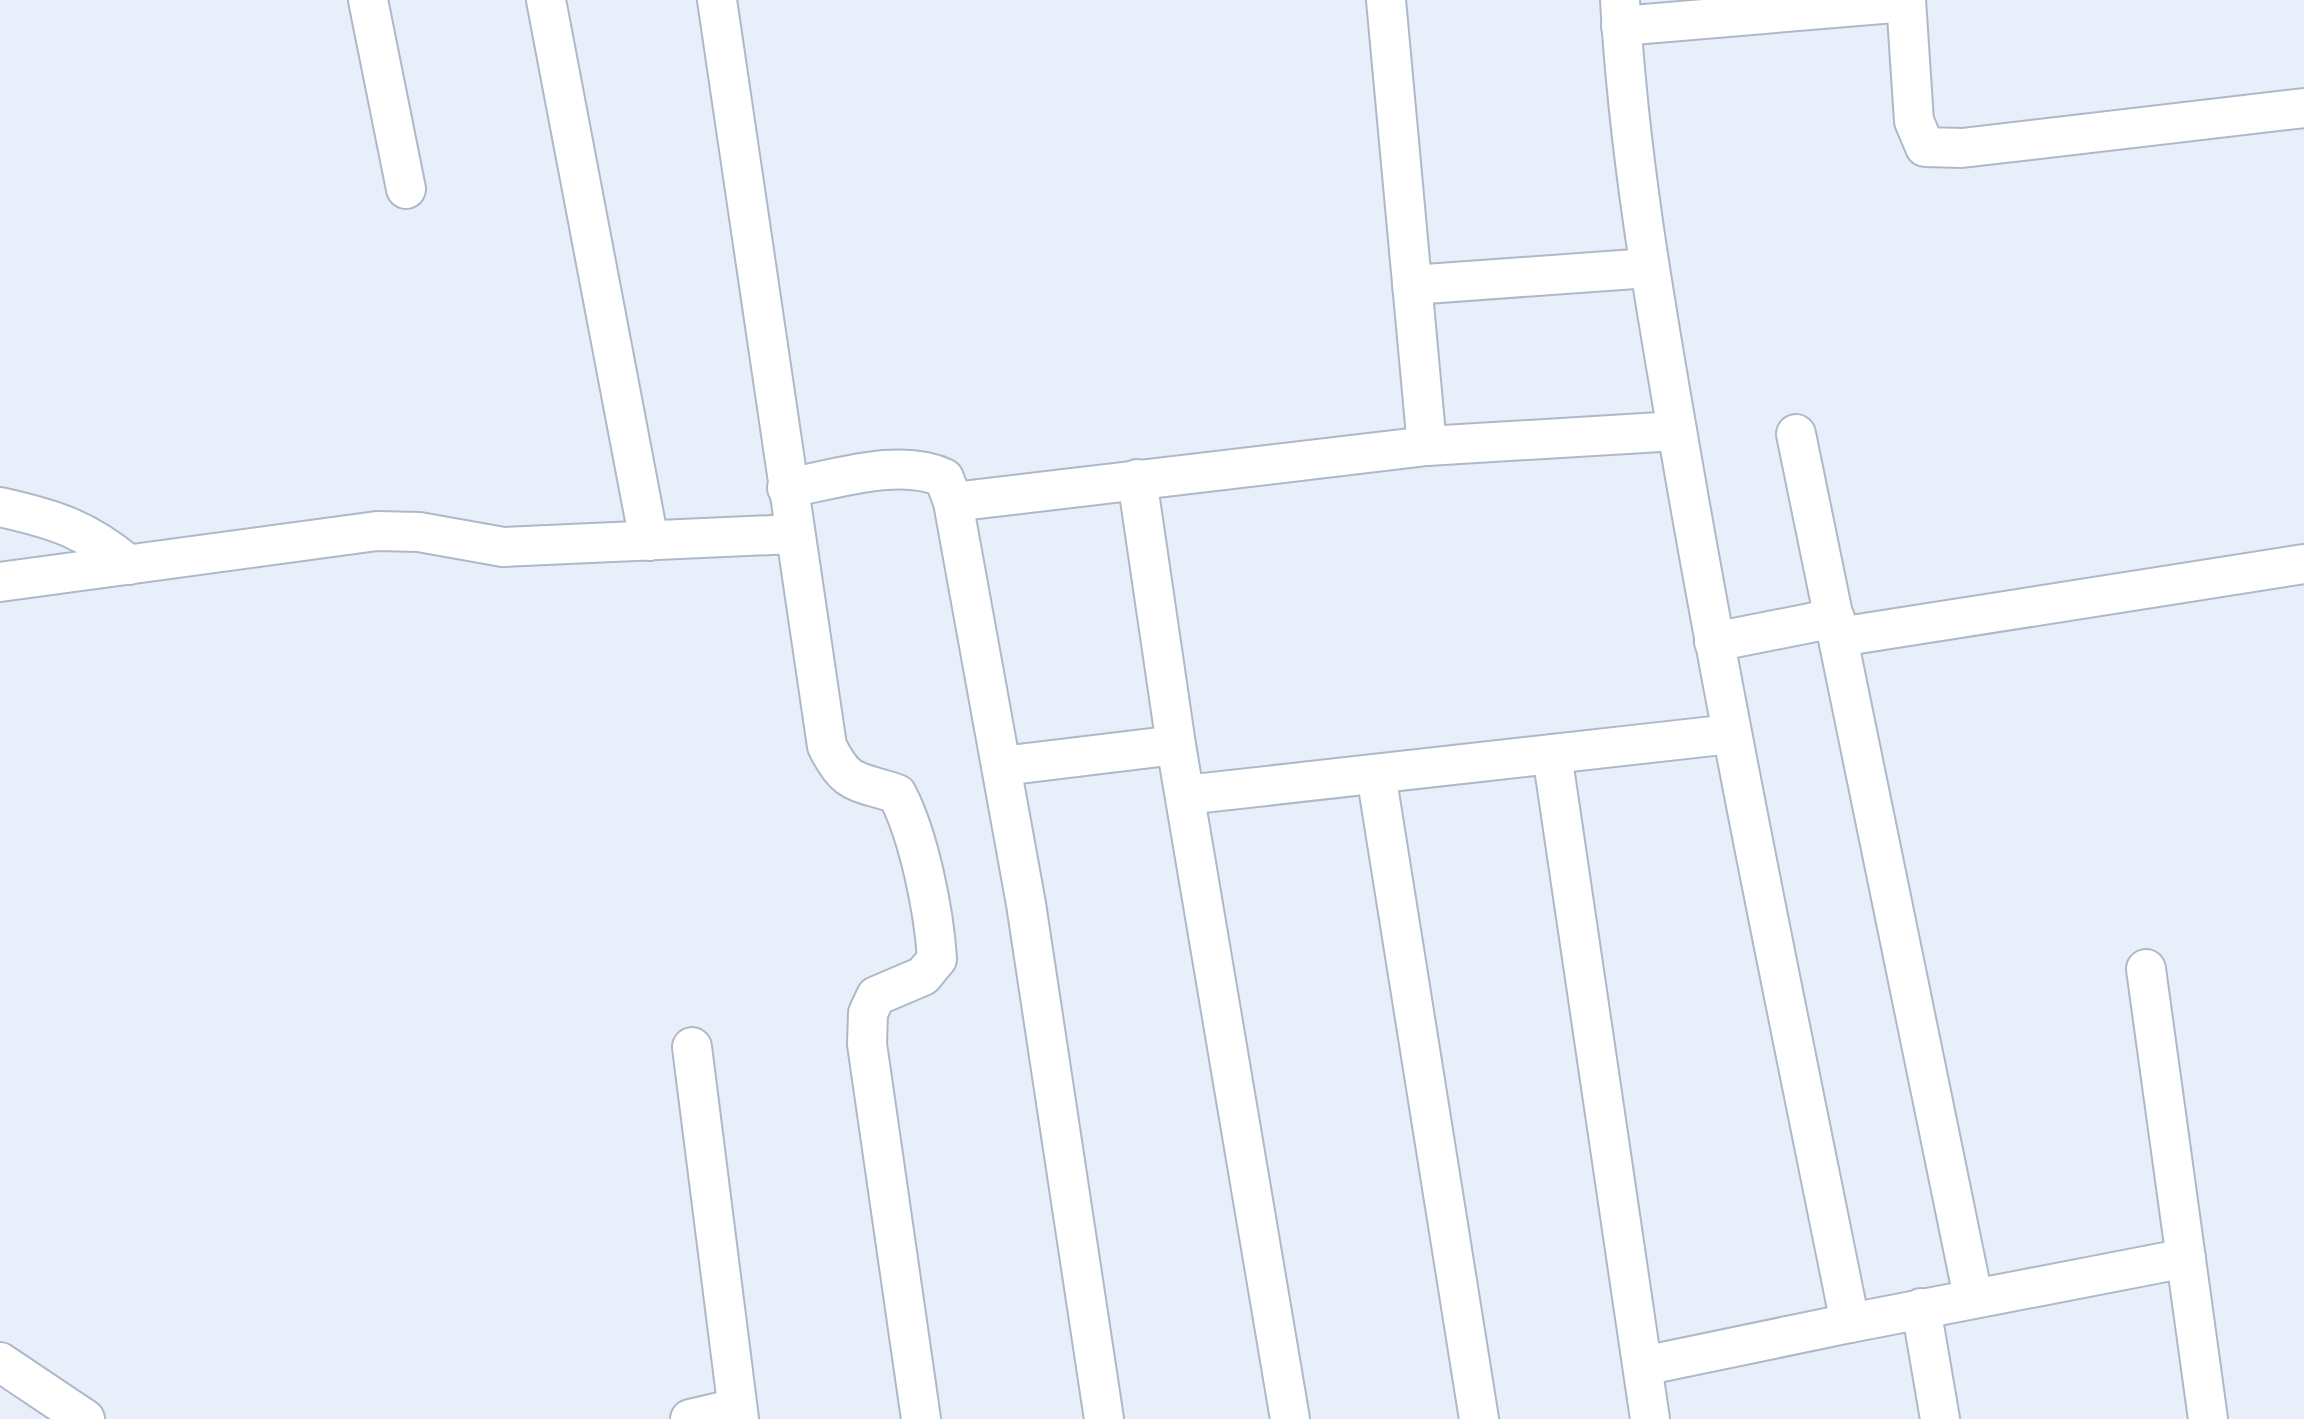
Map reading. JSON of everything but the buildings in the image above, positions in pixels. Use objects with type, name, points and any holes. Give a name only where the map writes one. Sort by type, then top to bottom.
[{"type":"street","points":[[368,0],[406,189]]},
{"type":"street","points":[[546,0],[649,541]]},
{"type":"street","points":[[717,0],[827,746],[838,768],[849,780],[897,794],[909,817],[935,933],[937,959],[923,976],[876,996],[868,1013],[867,1044],[921,1419]]},
{"type":"street","points":[[1386,0],[1427,446]]},
{"type":"street","points":[[1850,1323],[1714,642],[1649,268],[1624,72],[1620,13],[1906,1],[1914,121],[1925,147],[1962,148],[2304,108]]},
{"type":"street","points":[[1412,285],[1649,268]]},
{"type":"street","points":[[953,502],[1137,478],[1427,446],[1677,431]]},
{"type":"street","points":[[1796,434],[1973,1297]]},
{"type":"street","points":[[787,488],[899,469],[926,470],[944,478],[953,502],[1002,766],[1104,1419]]},
{"type":"street","points":[[1137,478],[1176,745],[1290,1419]]},
{"type":"street","points":[[0,507],[76,527],[103,543],[129,565]]},
{"type":"street","points":[[0,582],[377,531],[419,532],[503,547],[794,534]]},
{"type":"street","points":[[1714,642],[1837,628],[2304,564]]},
{"type":"street","points":[[1185,795],[1731,734]]},
{"type":"street","points":[[1002,766],[1176,745]]},
{"type":"street","points":[[1552,754],[1650,1419]]},
{"type":"street","points":[[1376,774],[1479,1419]]},
{"type":"street","points":[[2146,969],[2208,1419]]},
{"type":"street","points":[[690,1419],[738,1413],[692,1047]]},
{"type":"street","points":[[1643,1366],[1973,1297],[2186,1258]]},
{"type":"street","points":[[1921,1308],[1940,1419]]},
{"type":"street","points":[[0,1362],[85,1419]]}]
